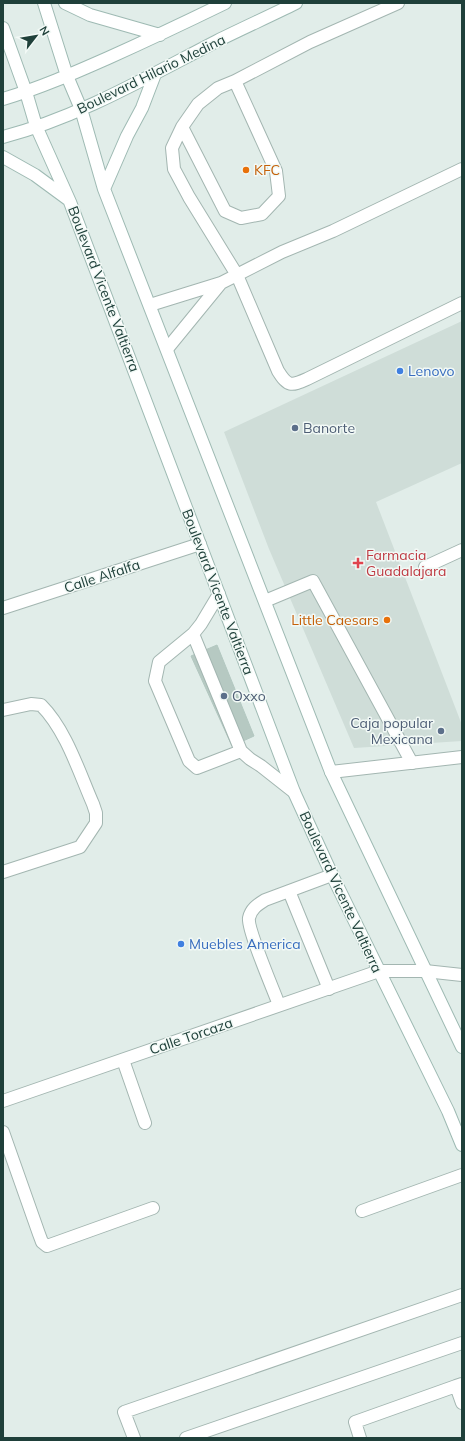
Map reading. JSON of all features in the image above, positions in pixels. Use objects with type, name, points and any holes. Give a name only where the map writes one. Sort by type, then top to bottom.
[{"type":"main road","points":[[44,3],[67,76],[81,109],[104,189],[331,772],[462,1047]]},
{"type":"main road","points":[[65,3],[90,15],[160,34]]},
{"type":"main road","points":[[3,99],[67,76],[224,3]]},
{"type":"main road","name":"Boulevard Hilario Medina","points":[[3,136],[36,126],[81,109],[155,74],[296,3]]},
{"type":"main road","points":[[398,3],[310,42],[235,81],[218,88],[198,104],[182,127],[172,148],[174,169],[189,197],[237,275],[278,371],[284,381],[289,384],[296,384],[307,379],[462,303]]},
{"type":"main road","name":"Boulevard Vicente Valtierra","points":[[3,28],[26,92],[36,126],[70,202],[294,792],[332,875],[448,1110],[462,1145]]},
{"type":"main road","points":[[104,189],[127,136],[142,108],[155,74]]},
{"type":"main road","points":[[182,127],[225,211],[241,218],[262,214],[279,196],[276,171],[235,81]]},
{"type":"main road","points":[[3,157],[35,175],[70,202]]},
{"type":"main road","points":[[150,305],[221,283],[282,252],[333,231],[462,169]]},
{"type":"main road","points":[[167,349],[221,283]]},
{"type":"main road","name":"Calle Alfalfa","points":[[3,608],[200,544]]},
{"type":"main road","points":[[425,567],[462,550]]},
{"type":"main road","points":[[265,601],[313,581],[412,763]]},
{"type":"main road","points":[[219,594],[201,624],[193,634],[159,662],[156,681],[189,761],[197,768],[242,751]]},
{"type":"main road","points":[[193,634],[242,751],[250,760],[262,766],[294,792]]},
{"type":"main road","points":[[3,710],[31,704],[41,705],[50,714],[67,746],[96,813],[96,823],[80,847],[3,872]]},
{"type":"main road","points":[[331,772],[462,757]]},
{"type":"main road","points":[[279,1005],[252,934],[249,920],[252,911],[257,905],[265,900],[332,875]]},
{"type":"main road","points":[[289,891],[329,989]]},
{"type":"main road","name":"Calle Torcaza","points":[[3,1101],[379,971],[426,971],[462,975]]},
{"type":"main road","points":[[123,1060],[145,1123]]},
{"type":"main road","points":[[3,1132],[42,1242],[47,1246],[153,1208]]},
{"type":"main road","points":[[362,1211],[462,1175]]},
{"type":"main road","points":[[134,1438],[124,1412],[462,1295]]},
{"type":"main road","points":[[186,1438],[462,1343]]},
{"type":"main road","points":[[360,1438],[355,1422],[459,1385],[462,1403]]},
{"type":"shaded area","points":[[462,321],[462,463],[376,502],[462,725],[462,741],[354,748],[269,549],[224,432]]},
{"type":"building","name":"Oxxo","points":[[217,645],[254,736],[232,746],[191,656]]},
{"type":"place","name":"KFC","points":[[246,170]]},
{"type":"place","name":"Lenovo","points":[[400,371]]},
{"type":"place","name":"Banorte","points":[[295,428]]},
{"type":"place","name":"Farmacia Guadalajara","points":[[358,563]]},
{"type":"place","name":"Little Caesars","points":[[387,620]]},
{"type":"place","name":"Oxxo","points":[[224,696]]},
{"type":"place","name":"Caja popular Mexicana","points":[[441,731]]},
{"type":"place","name":"Muebles America","points":[[181,944]]}]
